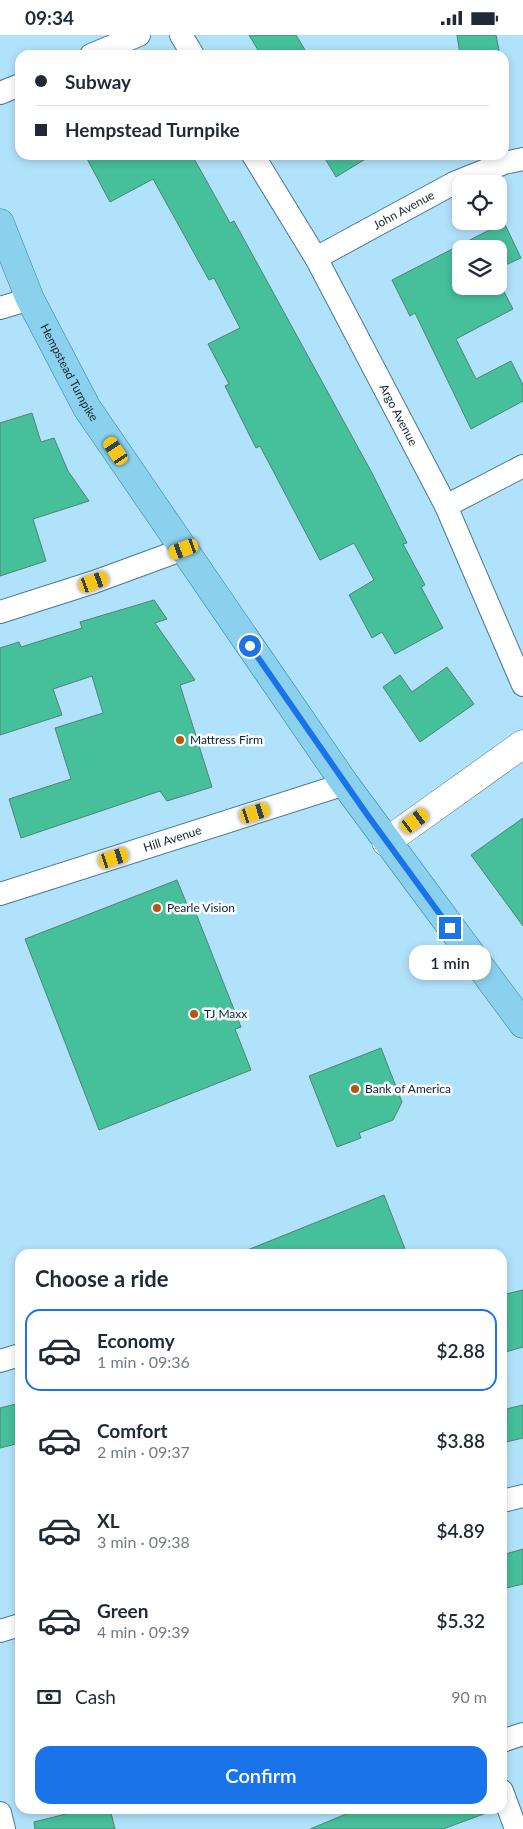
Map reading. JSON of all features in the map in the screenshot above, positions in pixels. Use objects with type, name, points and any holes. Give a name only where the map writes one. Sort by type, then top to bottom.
[{"type":"main road","name":"Hempstead Turnpike","points":[[0,223],[30,299],[87,408],[386,842],[523,1024]]},
{"type":"street","points":[[103,50],[139,35]]},
{"type":"street","points":[[181,35],[190,50]]},
{"type":"street","points":[[0,93],[15,87]]},
{"type":"street","name":"John Avenue","points":[[316,258],[454,183],[504,163],[523,159]]},
{"type":"street","name":"Argo Avenue","points":[[256,160],[316,258],[446,506],[523,685]]},
{"type":"street","points":[[0,308],[30,299]]},
{"type":"street","points":[[446,506],[523,466]]},
{"type":"street","points":[[0,612],[94,582],[184,549]]},
{"type":"street","points":[[386,842],[523,744]]},
{"type":"street","name":"Hill Avenue","points":[[0,894],[345,784]]},
{"type":"street","points":[[0,1361],[15,1356]]},
{"type":"street","points":[[507,1500],[523,1496]]},
{"type":"street","points":[[0,1631],[15,1626]]},
{"type":"street","points":[[507,1739],[523,1734]]},
{"type":"street","points":[[507,1805],[516,1829]]},
{"type":"street","points":[[0,1813],[4,1829]]},
{"type":"building","points":[[249,35],[296,35],[305,50],[258,50]]},
{"type":"building","points":[[457,35],[496,35],[499,50],[459,50]]},
{"type":"building","points":[[88,160],[195,160],[230,223],[234,221],[372,473],[407,543],[403,544],[425,585],[421,587],[443,628],[395,654],[382,632],[372,638],[349,595],[374,580],[354,543],[320,560],[260,446],[256,448],[225,386],[229,384],[208,344],[240,328],[214,278],[209,280],[153,179],[110,202]]},
{"type":"building","points":[[326,160],[364,160],[336,177]]},
{"type":"building","points":[[507,229],[521,258],[507,264],[507,240],[470,240],[489,230]]},
{"type":"building","points":[[452,249],[452,295],[506,295],[513,309],[456,339],[476,379],[511,361],[523,385],[523,401],[471,429],[415,313],[410,316],[392,280]]},
{"type":"building","points":[[32,413],[41,442],[54,438],[68,471],[89,501],[33,519],[46,561],[0,576],[0,423]]},
{"type":"building","points":[[154,600],[167,619],[155,623],[195,680],[180,685],[212,787],[167,801],[160,791],[21,838],[9,799],[71,779],[55,728],[103,713],[92,676],[53,689],[62,715],[0,735],[0,648],[19,642],[21,647],[82,628],[80,622]]},
{"type":"building","points":[[447,667],[474,704],[420,742],[383,687],[400,675],[412,692]]},
{"type":"building","points":[[523,818],[523,926],[471,855]]},
{"type":"building","points":[[177,880],[190,912],[195,911],[241,1027],[235,1029],[251,1070],[99,1130],[25,939]]},
{"type":"building","name":"Bank of America","points":[[381,1048],[402,1102],[393,1120],[359,1133],[361,1138],[337,1147],[309,1076]]},
{"type":"building","points":[[384,1195],[405,1249],[250,1249]]},
{"type":"building","points":[[523,1290],[523,1347],[507,1352],[507,1294]]},
{"type":"building","points":[[15,1404],[15,1444],[0,1448],[0,1408]]},
{"type":"building","points":[[523,1405],[523,1438],[507,1442],[507,1409]]},
{"type":"building","points":[[523,1549],[523,1584],[507,1588],[507,1554]]},
{"type":"building","points":[[66,1814],[111,1814],[115,1829],[35,1829],[34,1822]]},
{"type":"building","points":[[346,1814],[484,1814],[443,1829],[310,1829]]},
{"type":"place","name":"Mattress Firm","points":[[180,740]]},
{"type":"place","name":"Pearle Vision","points":[[157,908]]},
{"type":"place","name":"TJ Maxx","points":[[194,1014]]},
{"type":"place","name":"Bank of America","points":[[355,1089]]},
{"type":"route","points":[[250,646],[325,756],[450,928]]}]
